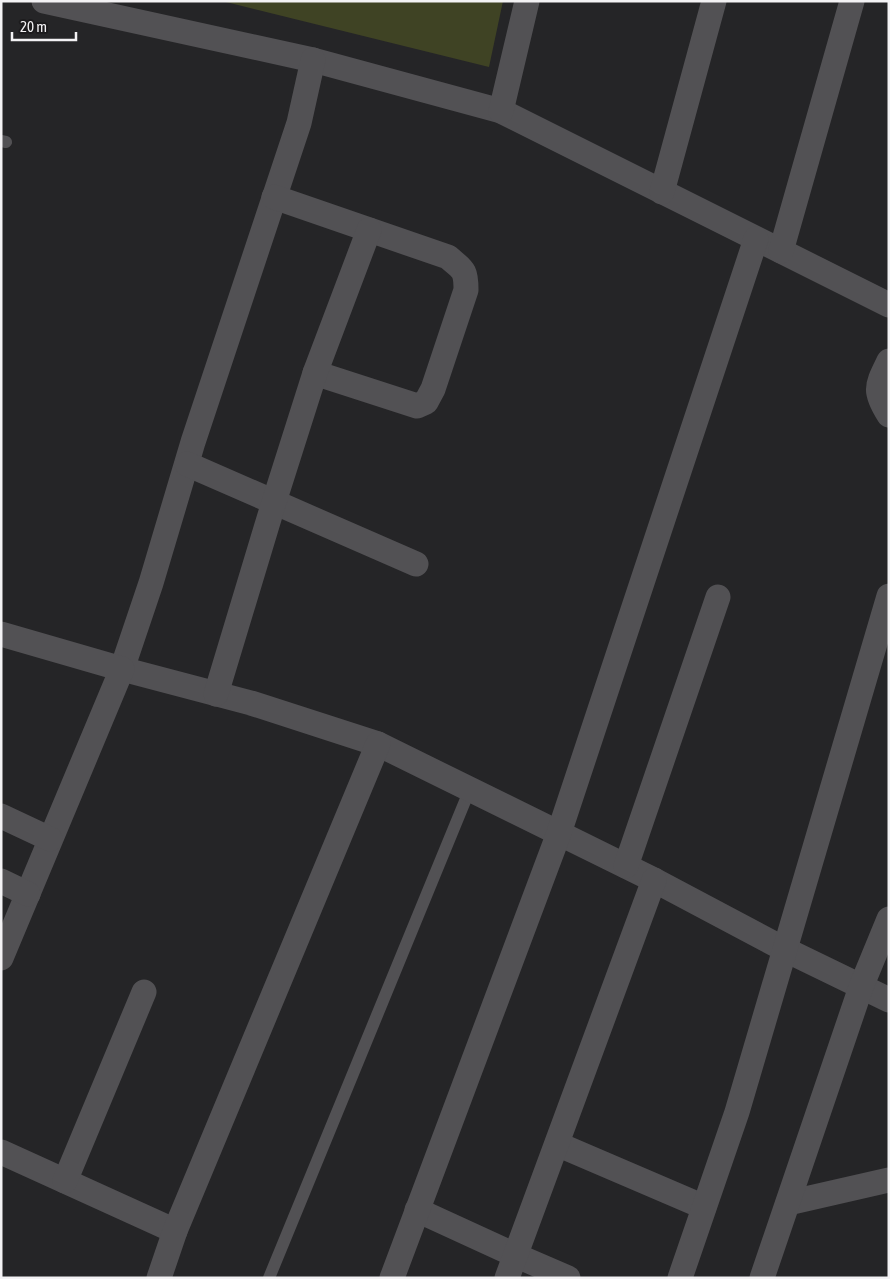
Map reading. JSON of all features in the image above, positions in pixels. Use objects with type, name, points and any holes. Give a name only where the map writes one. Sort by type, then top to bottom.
[{"type":"street","points":[[44,1],[313,60],[501,111],[889,305]]},
{"type":"street","points":[[501,111],[527,1]]},
{"type":"street","points":[[662,192],[714,1]]},
{"type":"street","points":[[781,251],[852,1]]},
{"type":"street","points":[[1,958],[122,669],[151,583],[187,464],[299,124],[313,60]]},
{"type":"street","points":[[274,197],[448,257],[466,275],[466,290],[433,390],[426,402],[417,406],[315,373]]},
{"type":"street","points":[[216,694],[315,373],[369,230]]},
{"type":"street","points":[[392,1278],[559,833],[756,239]]},
{"type":"street","points":[[889,361],[879,382],[878,390],[879,398],[889,415]]},
{"type":"street","points":[[187,464],[416,564]]},
{"type":"street","points":[[626,866],[718,596]]},
{"type":"street","points":[[680,1278],[737,1112],[889,596]]},
{"type":"street","points":[[1,634],[122,669],[252,703],[378,744],[654,880],[784,949],[889,1000]]},
{"type":"street","points":[[158,1278],[175,1231],[378,744]]},
{"type":"street","points":[[1,816],[50,839]]},
{"type":"street","points":[[511,1267],[654,880]]},
{"type":"street","points":[[1,881],[28,894]]},
{"type":"street","points":[[762,1278],[861,987],[889,920]]},
{"type":"street","points":[[65,1181],[144,992]]},
{"type":"street","points":[[557,1144],[704,1207]]},
{"type":"street","points":[[1,1152],[175,1231]]},
{"type":"street","points":[[788,1203],[889,1180]]},
{"type":"street","points":[[417,1210],[511,1267],[568,1278]]},
{"type":"lane","points":[[269,1278],[470,789]]},
{"type":"green space","points":[[222,1],[503,1],[489,67]]}]
